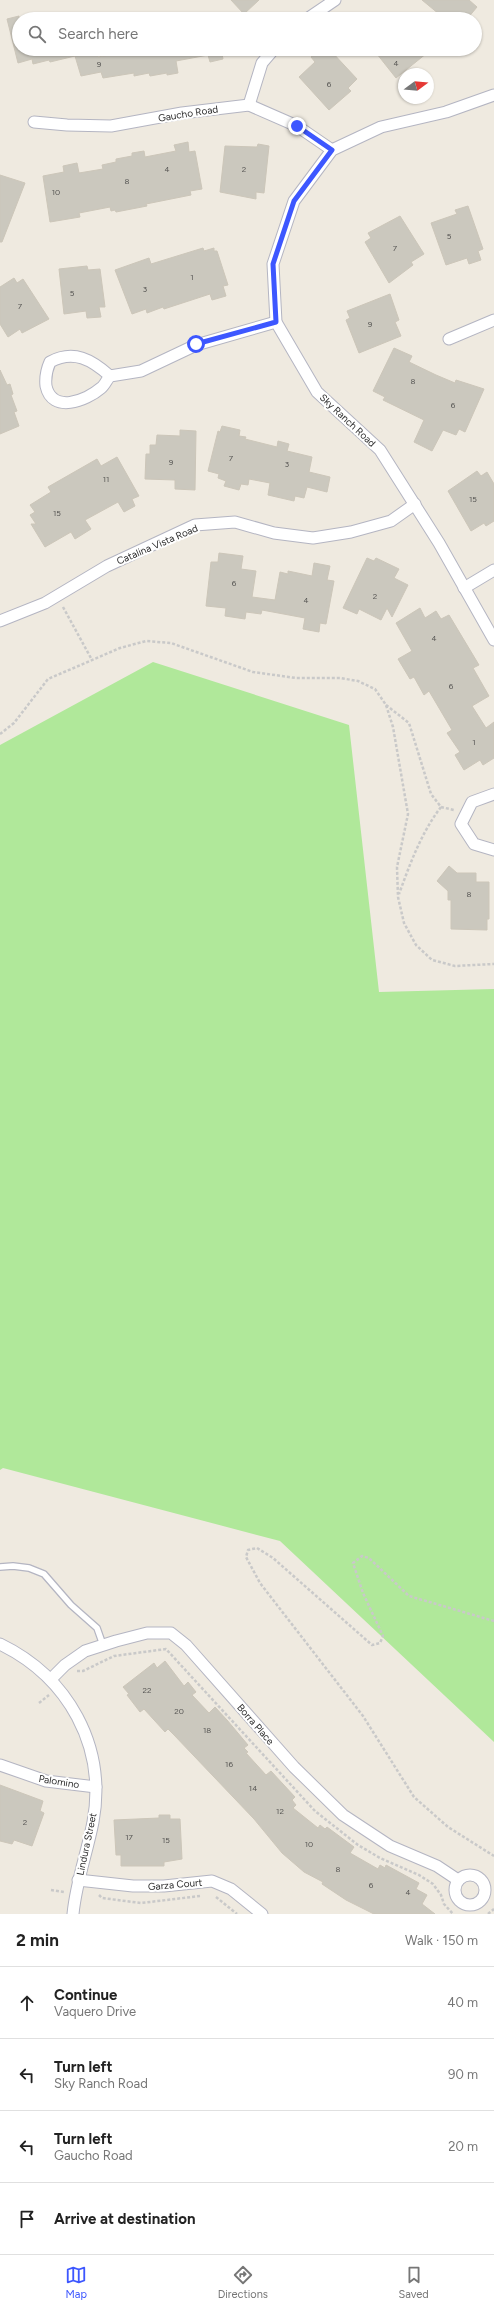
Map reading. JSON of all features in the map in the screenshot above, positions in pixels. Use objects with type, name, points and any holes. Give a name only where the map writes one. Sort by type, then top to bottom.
[{"type":"street","points":[[318,12],[336,0]]},
{"type":"street","points":[[268,56],[262,63],[249,105],[297,126],[332,150]]},
{"type":"street","name":"Sky Ranch Road","points":[[494,95],[446,112],[381,127],[332,150],[294,201],[273,264],[276,322],[317,392],[380,450],[415,504],[494,640]]},
{"type":"street","name":"Gaucho Road","points":[[34,122],[67,125],[111,126],[182,113],[249,105]]},
{"type":"street","points":[[449,339],[494,320]]},
{"type":"street","points":[[110,376],[98,365],[79,356],[68,355],[50,362],[45,378],[47,390],[52,400],[61,404],[73,402],[86,397],[101,388],[110,376],[141,370],[196,344],[276,322]]},
{"type":"street","name":"Catalina Vista Road","points":[[0,621],[45,603],[107,566],[195,525],[235,522],[274,533],[313,538],[351,532],[391,521],[415,504]]},
{"type":"street","points":[[464,588],[494,570]]},
{"type":"street","points":[[494,794],[472,802],[461,824],[474,844],[494,850]]},
{"type":"street","name":"Borra Place","points":[[51,1679],[65,1665],[85,1651],[147,1633],[171,1633],[186,1645],[294,1767],[344,1815],[390,1846],[437,1866],[458,1880]]},
{"type":"street","name":"Lindura Street","points":[[0,1644],[20,1654],[51,1679],[75,1711],[91,1750],[96,1787],[93,1821],[78,1880],[73,1914]]},
{"type":"street","name":"Palomino","points":[[0,1765],[46,1781],[96,1787]]},
{"type":"street","name":"Garza Court","points":[[78,1880],[133,1886],[164,1886],[212,1881],[231,1889],[262,1914]]},
{"type":"lane","points":[[0,1567],[13,1566],[29,1568],[44,1574],[70,1605],[97,1628],[103,1645]]},
{"type":"path","points":[[56,596],[92,660]]},
{"type":"path","points":[[0,734],[14,723],[48,679],[120,648],[146,641],[171,643],[253,672],[296,678],[340,678],[358,681],[375,689],[386,705],[393,727],[408,814],[397,867],[398,897],[404,923],[416,945],[432,960],[455,966],[494,964]]},
{"type":"path","points":[[386,705],[409,723],[431,794],[441,807],[432,818],[412,858],[398,897]]},
{"type":"path","points":[[494,1620],[409,1596],[369,1558],[358,1558],[353,1564],[383,1636],[380,1643],[372,1645],[273,1558],[257,1548],[248,1550],[246,1557],[260,1583],[276,1605],[363,1716],[414,1797],[448,1826],[494,1856]]},
{"type":"path","points":[[73,1670],[83,1671],[114,1656],[166,1649],[315,1811],[358,1845],[380,1858],[419,1875],[433,1884],[441,1895],[444,1904],[453,1914]]},
{"type":"path","points":[[39,1703],[59,1690]]},
{"type":"path","points":[[488,1914],[494,1909]]},
{"type":"green space","points":[[153,662],[349,725],[379,992],[494,989],[494,1742],[280,1541],[3,1468],[0,1470],[0,745]]},
{"type":"building","points":[[231,0],[259,0],[246,12],[242,12]]},
{"type":"building","points":[[422,0],[469,0],[477,7],[473,12],[437,12]]},
{"type":"building","points":[[12,18],[12,39],[7,19]]},
{"type":"building","points":[[16,56],[75,56],[50,62],[49,60],[33,64],[32,59],[18,63]]},
{"type":"building","points":[[75,56],[203,56],[176,61],[178,73],[167,75],[167,73],[150,76],[149,73],[134,76],[134,73],[103,78],[101,72],[81,76]]},
{"type":"building","points":[[208,56],[222,56],[223,59],[210,62]]},
{"type":"building","points":[[336,56],[357,79],[348,88],[351,91],[329,110],[299,77],[315,62],[311,57]]},
{"type":"building","points":[[379,56],[423,56],[408,68],[398,68],[398,76],[396,78]]},
{"type":"building","points":[[188,142],[189,152],[195,151],[202,189],[190,191],[191,195],[146,204],[147,206],[116,212],[115,210],[111,211],[110,207],[79,213],[80,217],[50,222],[43,176],[64,172],[63,166],[77,163],[79,173],[103,169],[102,165],[116,162],[116,159],[132,156],[132,153],[144,151],[145,157],[176,151],[174,145]]},
{"type":"building","points":[[258,144],[269,146],[264,193],[256,192],[256,199],[220,192],[225,146],[257,147]]},
{"type":"building","points":[[0,175],[25,183],[2,242],[0,242]]},
{"type":"building","points":[[468,206],[483,249],[478,251],[481,260],[469,264],[467,258],[446,265],[431,223],[457,214],[455,210]]},
{"type":"building","points":[[400,216],[424,254],[411,262],[413,265],[389,283],[365,242],[371,238],[368,233]]},
{"type":"building","points":[[203,248],[204,251],[214,248],[214,251],[217,251],[228,285],[223,286],[226,296],[212,300],[210,294],[164,309],[163,307],[147,313],[146,309],[132,314],[115,270],[149,258],[151,264]]},
{"type":"building","points":[[87,266],[88,270],[100,269],[105,307],[99,307],[101,317],[87,318],[86,311],[64,314],[59,269]]},
{"type":"building","points":[[14,278],[17,283],[23,279],[49,319],[22,333],[20,329],[8,337],[0,324],[0,287]]},
{"type":"building","points":[[390,294],[399,320],[395,322],[401,336],[359,353],[346,320],[350,318],[347,311]]},
{"type":"building","points":[[394,348],[412,356],[409,362],[436,375],[455,383],[456,380],[484,389],[465,432],[459,429],[456,435],[443,430],[432,451],[414,442],[424,420],[383,400],[385,397],[373,391]]},
{"type":"building","points":[[0,370],[7,385],[10,384],[13,394],[11,395],[17,411],[14,412],[19,426],[0,434]]},
{"type":"building","points":[[222,426],[240,430],[239,436],[246,437],[245,439],[277,447],[278,441],[289,444],[287,451],[312,457],[309,472],[330,477],[327,492],[307,487],[304,498],[295,496],[294,501],[268,495],[270,483],[249,479],[248,485],[241,484],[239,490],[224,486],[226,481],[218,478],[219,474],[208,471],[218,431],[220,432]]},
{"type":"building","points":[[180,430],[196,431],[195,490],[175,489],[175,480],[145,479],[146,454],[150,454],[150,445],[156,445],[157,435],[180,436]]},
{"type":"building","points":[[117,457],[139,496],[132,499],[135,506],[124,512],[118,502],[85,520],[91,529],[75,539],[71,532],[45,547],[31,524],[36,524],[30,515],[35,512],[30,505],[51,492],[48,487],[97,459],[101,466]]},
{"type":"building","points":[[477,471],[481,476],[487,472],[494,484],[494,521],[486,526],[484,523],[471,531],[448,491]]},
{"type":"building","points":[[219,553],[243,556],[241,569],[256,571],[252,597],[275,600],[280,572],[288,574],[288,571],[312,576],[314,563],[330,566],[327,580],[334,581],[326,624],[320,623],[319,632],[303,629],[305,618],[262,610],[261,614],[246,612],[245,619],[225,616],[226,608],[206,606],[211,562],[218,562]]},
{"type":"building","points":[[367,558],[374,561],[376,558],[399,569],[394,578],[408,585],[392,617],[387,608],[381,620],[359,609],[357,614],[343,608]]},
{"type":"building","points":[[420,608],[425,618],[436,611],[441,619],[449,615],[479,665],[473,668],[489,696],[472,706],[486,728],[494,722],[494,758],[483,765],[480,760],[464,770],[455,755],[460,752],[447,733],[452,730],[429,691],[424,695],[414,677],[410,679],[398,659],[412,651],[396,623]]},
{"type":"building","points":[[449,866],[457,873],[476,873],[476,882],[489,882],[489,919],[487,919],[487,930],[451,929],[451,900],[448,900],[448,891],[437,881]]},
{"type":"building","points":[[165,1661],[184,1686],[188,1682],[196,1692],[192,1695],[209,1713],[215,1707],[227,1720],[248,1745],[244,1748],[248,1752],[246,1753],[266,1775],[271,1771],[295,1797],[292,1800],[296,1805],[293,1808],[318,1828],[320,1825],[325,1829],[327,1827],[354,1847],[350,1853],[378,1869],[380,1865],[385,1868],[386,1865],[419,1883],[416,1889],[427,1895],[422,1904],[435,1914],[374,1914],[346,1900],[322,1884],[323,1882],[304,1872],[282,1853],[254,1819],[174,1735],[168,1729],[165,1732],[144,1709],[140,1712],[127,1695],[129,1694],[123,1687],[154,1663],[157,1668]]},
{"type":"building","points":[[0,1785],[43,1801],[40,1811],[44,1813],[32,1846],[14,1840],[12,1844],[0,1841]]},
{"type":"building","points":[[159,1815],[170,1815],[170,1819],[180,1819],[182,1859],[164,1862],[164,1866],[121,1866],[121,1855],[116,1855],[114,1820],[159,1818]]},
{"type":"route","points":[[196,344],[276,322],[273,264],[294,201],[332,150],[297,126]]}]
